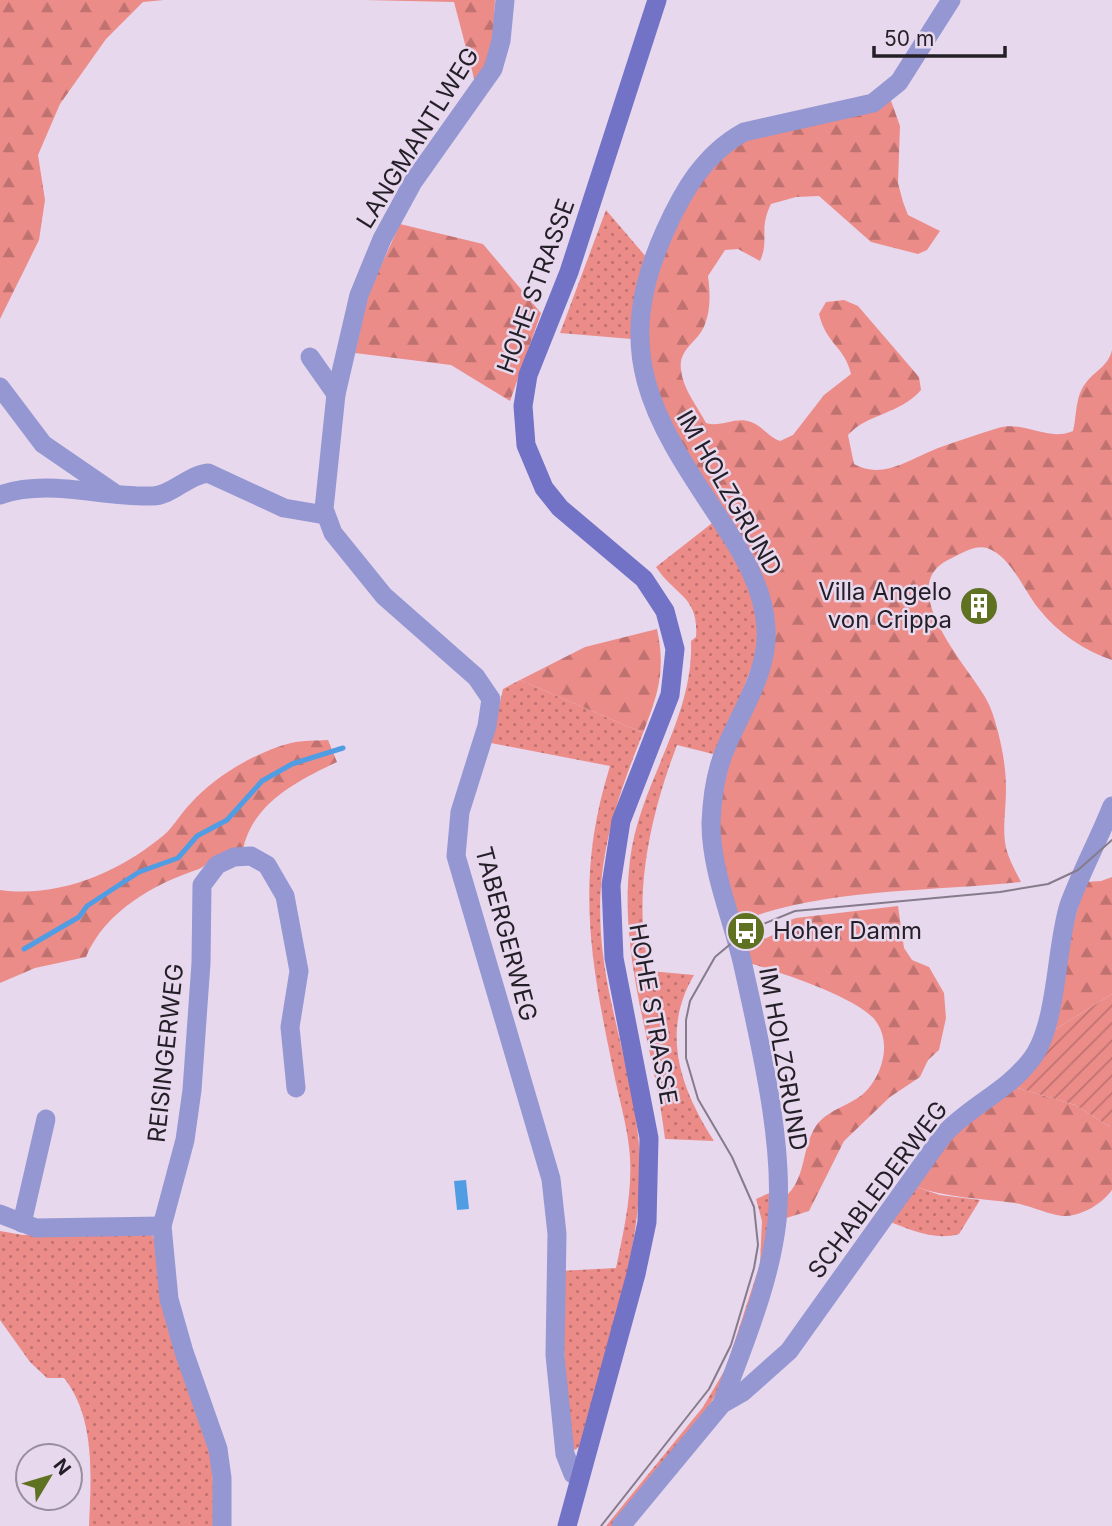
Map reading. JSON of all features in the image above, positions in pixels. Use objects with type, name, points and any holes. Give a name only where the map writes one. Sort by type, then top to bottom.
[{"type":"main road","name":"HOHE STRASSE","points":[[567,1526],[636,1274],[646,1222],[649,1138],[617,976],[611,884],[621,821],[670,695],[675,649],[665,611],[644,579],[560,508],[544,488],[526,445],[523,407],[531,366],[577,248],[657,0]]},
{"type":"street","name":"LANGMANTLWEG","points":[[336,394],[359,295],[391,222],[413,182],[496,63],[505,0]]},
{"type":"street","name":"IM HOLZGRUND","points":[[722,1404],[760,1296],[779,1202],[774,1141],[760,1053],[737,937],[714,855],[711,826],[717,772],[756,681],[765,649],[766,627],[758,590],[739,548],[654,410],[640,361],[640,312],[659,244],[676,206],[711,156],[726,142],[744,132],[873,103],[899,82],[951,0]]},
{"type":"street","points":[[0,495],[45,487],[157,497],[186,479],[208,472],[284,508],[325,515],[336,394],[310,357]]},
{"type":"street","points":[[0,387],[43,444],[117,495]]},
{"type":"street","name":"TABERGERWEG","points":[[325,515],[333,533],[384,596],[476,677],[489,694],[490,714],[460,812],[456,856],[551,1179],[556,1208],[554,1322],[565,1454],[573,1474],[580,1476]]},
{"type":"street","name":"SCHABLEDERWEG","points":[[621,1526],[722,1404],[743,1392],[789,1351],[958,1119],[1012,1079],[1032,1060],[1041,1043],[1047,1020],[1069,905],[1112,806]]},
{"type":"street","name":"REISINGERWEG","points":[[222,1526],[222,1478],[218,1449],[184,1352],[169,1299],[162,1226],[185,1140],[192,1090],[201,963],[202,885],[217,865],[234,857],[251,856],[267,865],[285,896],[299,971],[290,1027],[296,1088]]},
{"type":"street","points":[[22,1223],[46,1118]]},
{"type":"street","points":[[0,1214],[36,1228],[162,1226]]},
{"type":"green space","points":[[0,0],[164,0],[143,2],[106,39],[60,104],[38,155],[45,200],[39,240],[0,319]]},
{"type":"green space","points":[[364,0],[495,0],[492,60],[476,86],[454,2]]},
{"type":"green space","points":[[890,98],[900,126],[898,183],[903,202],[908,215],[940,231],[927,250],[918,254],[871,242],[819,196],[796,197],[771,204],[765,221],[764,246],[760,261],[738,249],[725,250],[708,276],[707,318],[702,330],[683,356],[681,370],[684,384],[706,423],[745,421],[755,424],[780,441],[793,435],[824,395],[851,374],[844,357],[826,332],[819,314],[826,302],[844,300],[858,306],[919,377],[921,390],[903,404],[865,422],[848,435],[854,464],[876,470],[898,466],[941,447],[1007,426],[1054,434],[1073,431],[1082,389],[1104,365],[1112,350],[1112,660],[1081,646],[1054,626],[1033,602],[1010,566],[996,552],[978,548],[952,558],[935,570],[929,586],[931,605],[950,645],[985,697],[994,718],[1005,768],[1006,848],[1021,882],[839,897],[803,903],[736,923],[725,891],[716,806],[738,732],[767,606],[651,388],[646,301],[686,197],[731,144]]},
{"type":"green space","points":[[606,210],[647,258],[632,339],[560,333]]},
{"type":"green space","points":[[400,224],[483,244],[541,313],[510,401],[451,365],[355,353],[369,292]]},
{"type":"green space","points":[[716,520],[745,569],[762,641],[717,755],[677,745],[652,827],[643,885],[645,943],[650,971],[694,975],[678,1018],[679,1060],[692,1101],[714,1141],[665,1139],[633,966],[628,896],[630,860],[644,804],[684,698],[690,670],[691,641],[696,637],[696,623],[690,604],[656,567]]},
{"type":"green space","points":[[657,629],[661,657],[659,682],[643,733],[520,680],[585,647]]},
{"type":"green space","points":[[520,680],[643,733],[609,833],[600,896],[604,963],[638,1130],[638,1209],[618,1312],[579,1447],[575,1450],[570,1444],[559,1271],[616,1268],[630,1177],[628,1137],[598,991],[590,918],[592,845],[610,766],[491,743],[503,689]]},
{"type":"green space","points":[[328,740],[337,762],[292,786],[267,806],[248,833],[243,849],[216,856],[201,868],[148,891],[133,901],[105,926],[86,957],[35,968],[0,983],[0,890],[21,892],[64,887],[104,873],[142,852],[164,835],[201,793],[237,766],[264,752],[291,743]]},
{"type":"green space","points":[[1112,877],[1112,994],[1051,1032],[1067,948],[1085,882]]},
{"type":"green space","points":[[898,906],[904,948],[912,960],[929,967],[944,993],[946,1018],[939,1050],[928,1060],[920,1077],[890,1097],[844,1141],[809,1211],[783,1219],[784,1198],[797,1182],[811,1135],[821,1120],[863,1094],[874,1081],[884,1055],[883,1037],[875,1020],[866,1011],[816,986],[749,963],[745,948],[788,928],[787,921],[796,918]]},
{"type":"green space","points":[[1112,994],[1112,1128],[1075,1105],[1011,1086],[1051,1032]]},
{"type":"green space","points":[[1011,1086],[1075,1105],[1112,1128],[1112,1190],[1098,1204],[1079,1213],[1061,1216],[1020,1204],[951,1195],[913,1186],[947,1139]]},
{"type":"green space","points":[[913,1186],[940,1195],[980,1200],[959,1234],[941,1236],[923,1233],[888,1221]]},
{"type":"green space","points":[[774,1191],[761,1280],[743,1339],[731,1367],[700,1418],[612,1526],[606,1526],[703,1407],[726,1368],[760,1264],[762,1221],[756,1199]]},
{"type":"green space","points":[[136,1230],[153,1236],[208,1428],[217,1526],[89,1526],[89,1449],[82,1411],[64,1378],[47,1378],[30,1362],[0,1320],[0,1231],[23,1235]]},
{"type":"water","points":[[466,1180],[469,1209],[457,1210],[454,1181]]},
{"type":"waterway","points":[[24,949],[79,917],[87,906],[139,872],[178,858],[197,836],[227,820],[262,781],[292,764],[343,748]]},
{"type":"tram line","points":[[601,1526],[709,1389],[731,1345],[754,1268],[758,1245],[754,1207],[732,1157],[698,1099],[686,1058],[686,1020],[690,1001],[715,957],[746,931],[795,911],[1000,892],[1048,884],[1078,870],[1112,840]]},
{"type":"place","name":"Villa Angelo von Crippa","points":[[979,606]]},
{"type":"place","name":"Hoher Damm","points":[[746,931]]}]
